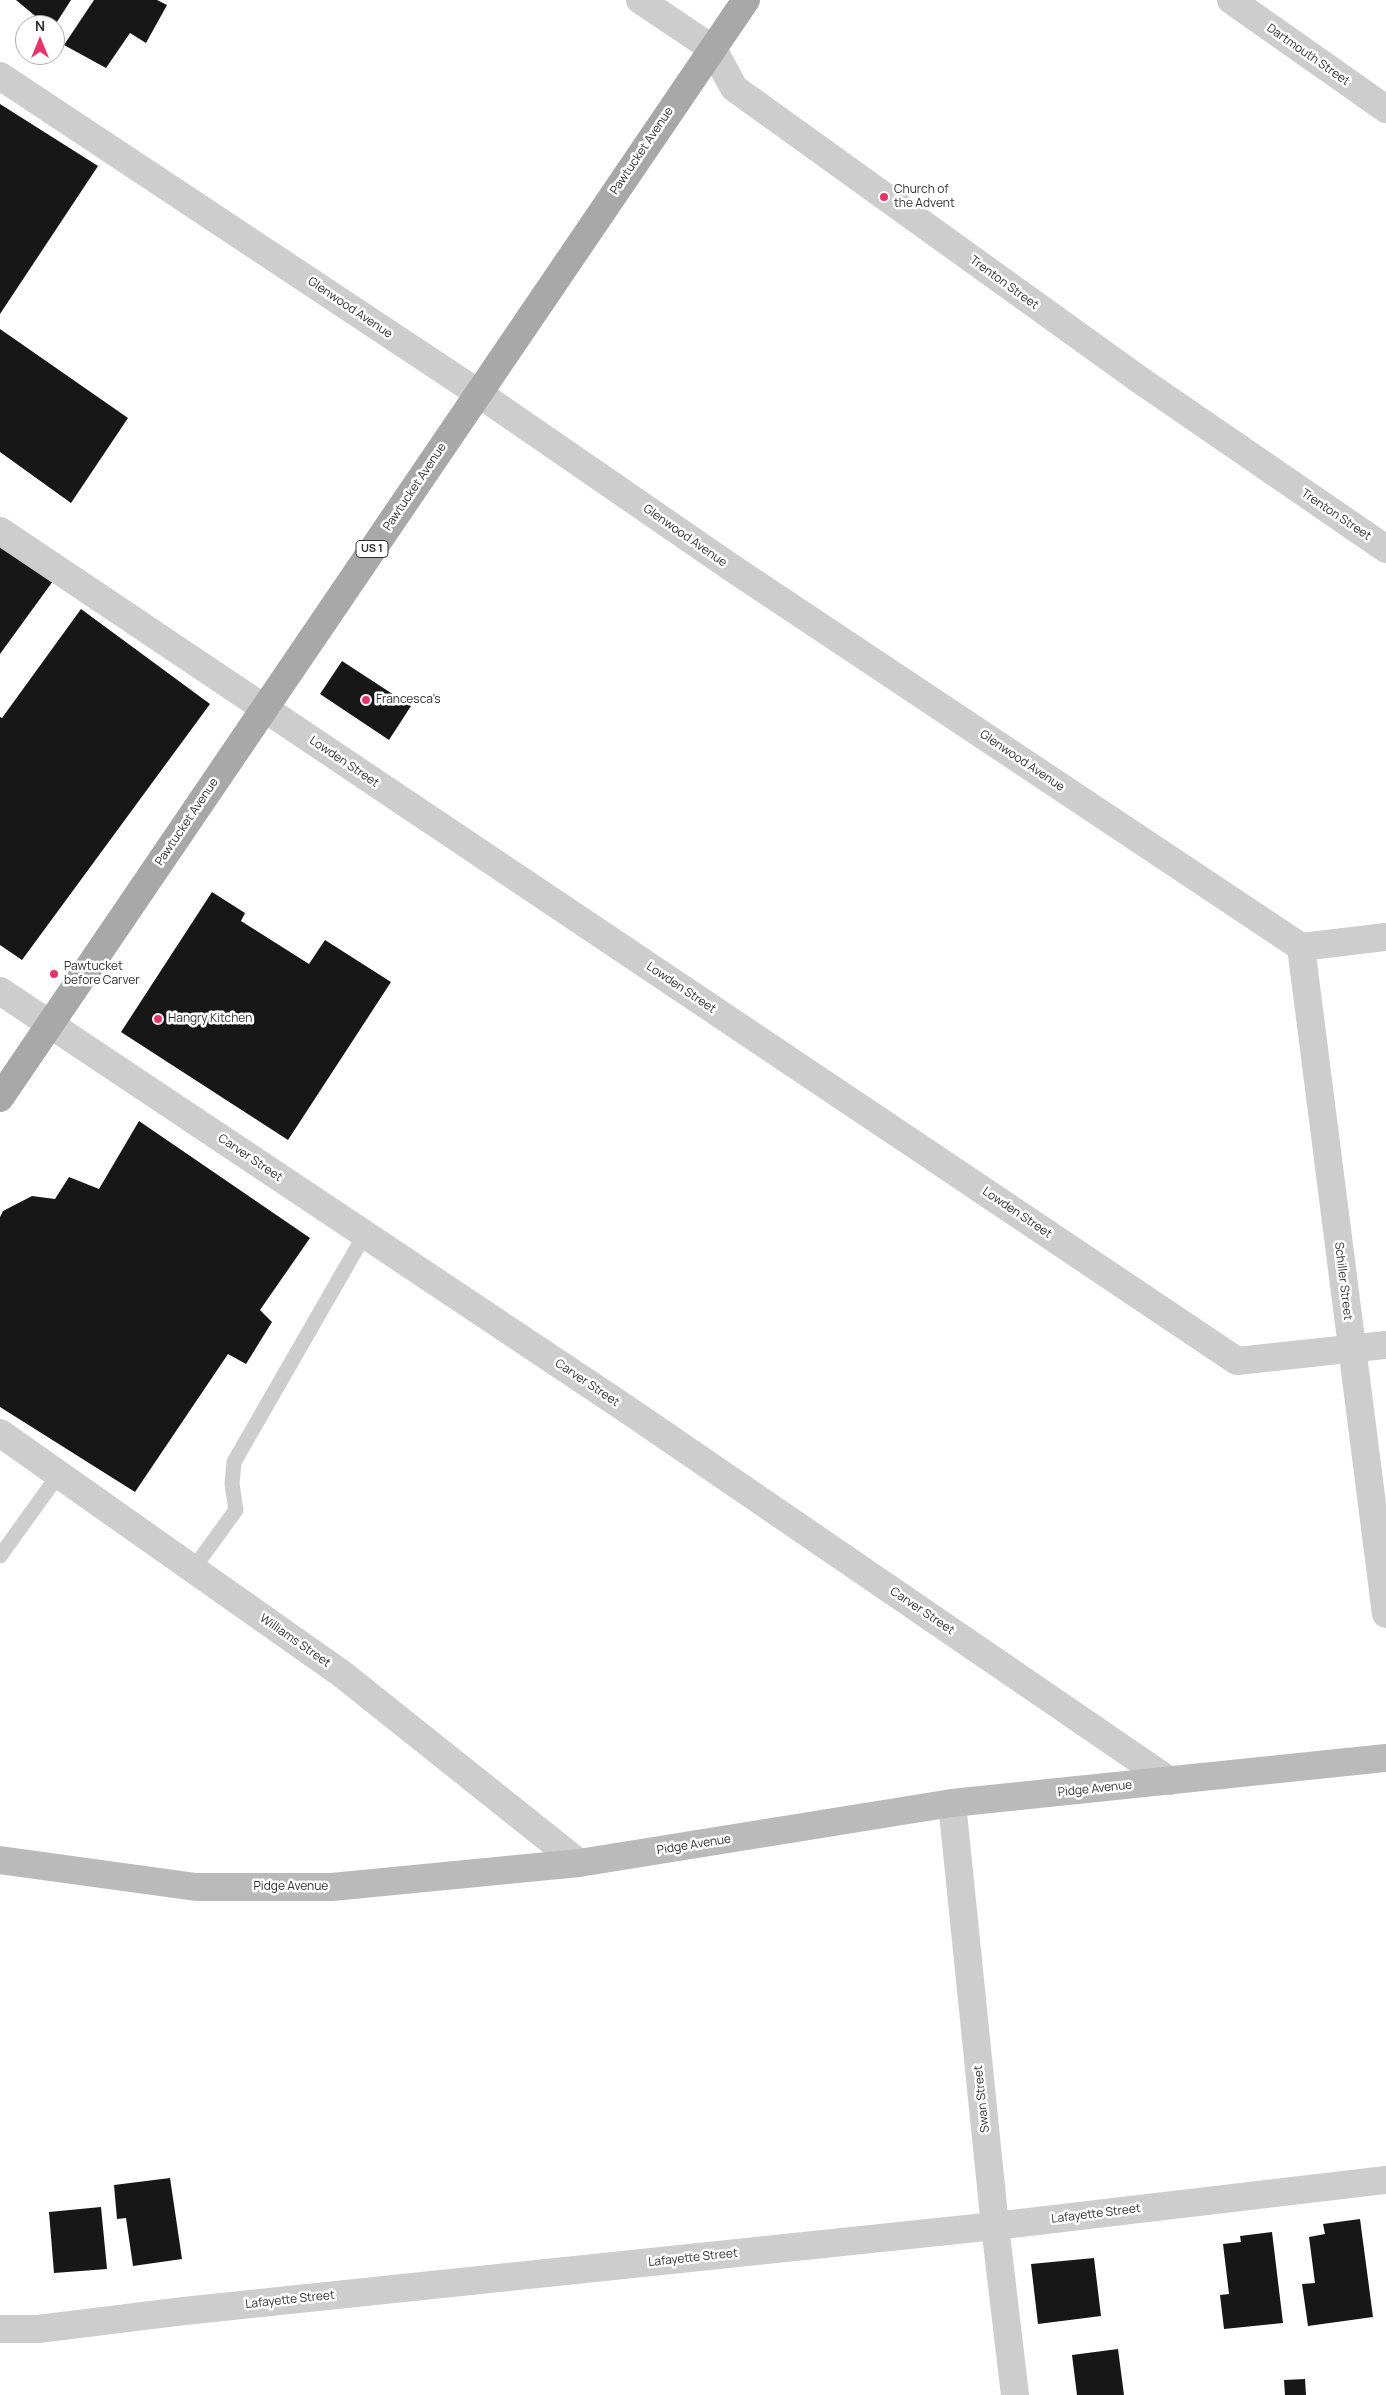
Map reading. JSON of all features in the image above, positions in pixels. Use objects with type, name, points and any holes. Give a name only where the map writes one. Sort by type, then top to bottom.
[{"type":"main road","name":"Pawtucket Avenue","points":[[0,1098],[746,0]]},
{"type":"street","name":"Trenton Street","points":[[640,0],[713,49],[734,88],[1140,380],[1386,549]]},
{"type":"street","name":"Dartmouth Street","points":[[1231,0],[1386,109]]},
{"type":"street","name":"Glenwood Avenue","points":[[0,76],[478,393],[732,568],[1301,947]]},
{"type":"street","name":"Lowden Street","points":[[0,531],[1237,1361],[1386,1345]]},
{"type":"street","points":[[1301,947],[1386,937]]},
{"type":"street","name":"Schiller Street","points":[[1301,947],[1386,1614]]},
{"type":"street","name":"Carver Street","points":[[0,991],[633,1414],[1170,1781]]},
{"type":"street","name":"Williams Street","points":[[0,1433],[342,1674],[579,1863]]},
{"type":"street","name":"Pidge Avenue","points":[[0,1860],[196,1887],[332,1887],[579,1863],[952,1803],[1386,1758]]},
{"type":"street","name":"Swan Street","points":[[952,1803],[995,2226],[1015,2395]]},
{"type":"street","name":"Lafayette Street","points":[[0,2329],[38,2329],[194,2310],[995,2226],[1386,2180]]},
{"type":"lane","points":[[193,1570],[236,1510],[232,1484],[234,1462],[365,1234]]},
{"type":"lane","points":[[0,1556],[59,1474]]},
{"type":"building","points":[[16,0],[71,0],[61,15],[34,15]]},
{"type":"building","points":[[94,0],[157,0],[167,5],[146,43],[130,33],[106,68],[65,46]]},
{"type":"building","points":[[0,104],[98,166],[0,314]]},
{"type":"building","points":[[0,329],[128,418],[71,503],[0,452]]},
{"type":"building","points":[[0,545],[53,581],[0,654]]},
{"type":"building","points":[[81,609],[210,704],[22,960],[0,945],[0,717],[2,718]]},
{"type":"building","name":"Francesca's","points":[[342,661],[411,706],[389,740],[320,694]]},
{"type":"building","points":[[212,892],[245,913],[241,921],[309,964],[325,940],[391,982],[288,1140],[121,1032]]},
{"type":"building","points":[[139,1121],[310,1238],[260,1310],[272,1322],[246,1364],[228,1354],[135,1492],[0,1407],[0,1217],[3,1211],[32,1196],[55,1199],[69,1177],[99,1189]]},
{"type":"building","points":[[170,2178],[182,2259],[133,2266],[126,2218],[117,2219],[114,2185]]},
{"type":"building","points":[[101,2207],[107,2269],[54,2273],[49,2212]]},
{"type":"building","points":[[1360,2219],[1373,2317],[1308,2326],[1302,2284],[1315,2283],[1309,2237],[1325,2234],[1323,2224]]},
{"type":"building","points":[[1272,2232],[1283,2323],[1224,2329],[1220,2295],[1229,2294],[1223,2244],[1241,2242],[1240,2236]]},
{"type":"building","points":[[1094,2258],[1101,2316],[1038,2324],[1031,2264]]},
{"type":"building","points":[[1118,2349],[1124,2395],[1077,2395],[1072,2355]]},
{"type":"building","points":[[1305,2379],[1306,2395],[1285,2395],[1284,2380]]},
{"type":"place","name":"Church of the Advent","points":[[884,197]]},
{"type":"place","name":"Francesca's","points":[[366,700]]},
{"type":"place","name":"Pawtucket before Carver","points":[[54,974]]},
{"type":"place","name":"Hangry Kitchen","points":[[158,1019]]}]
